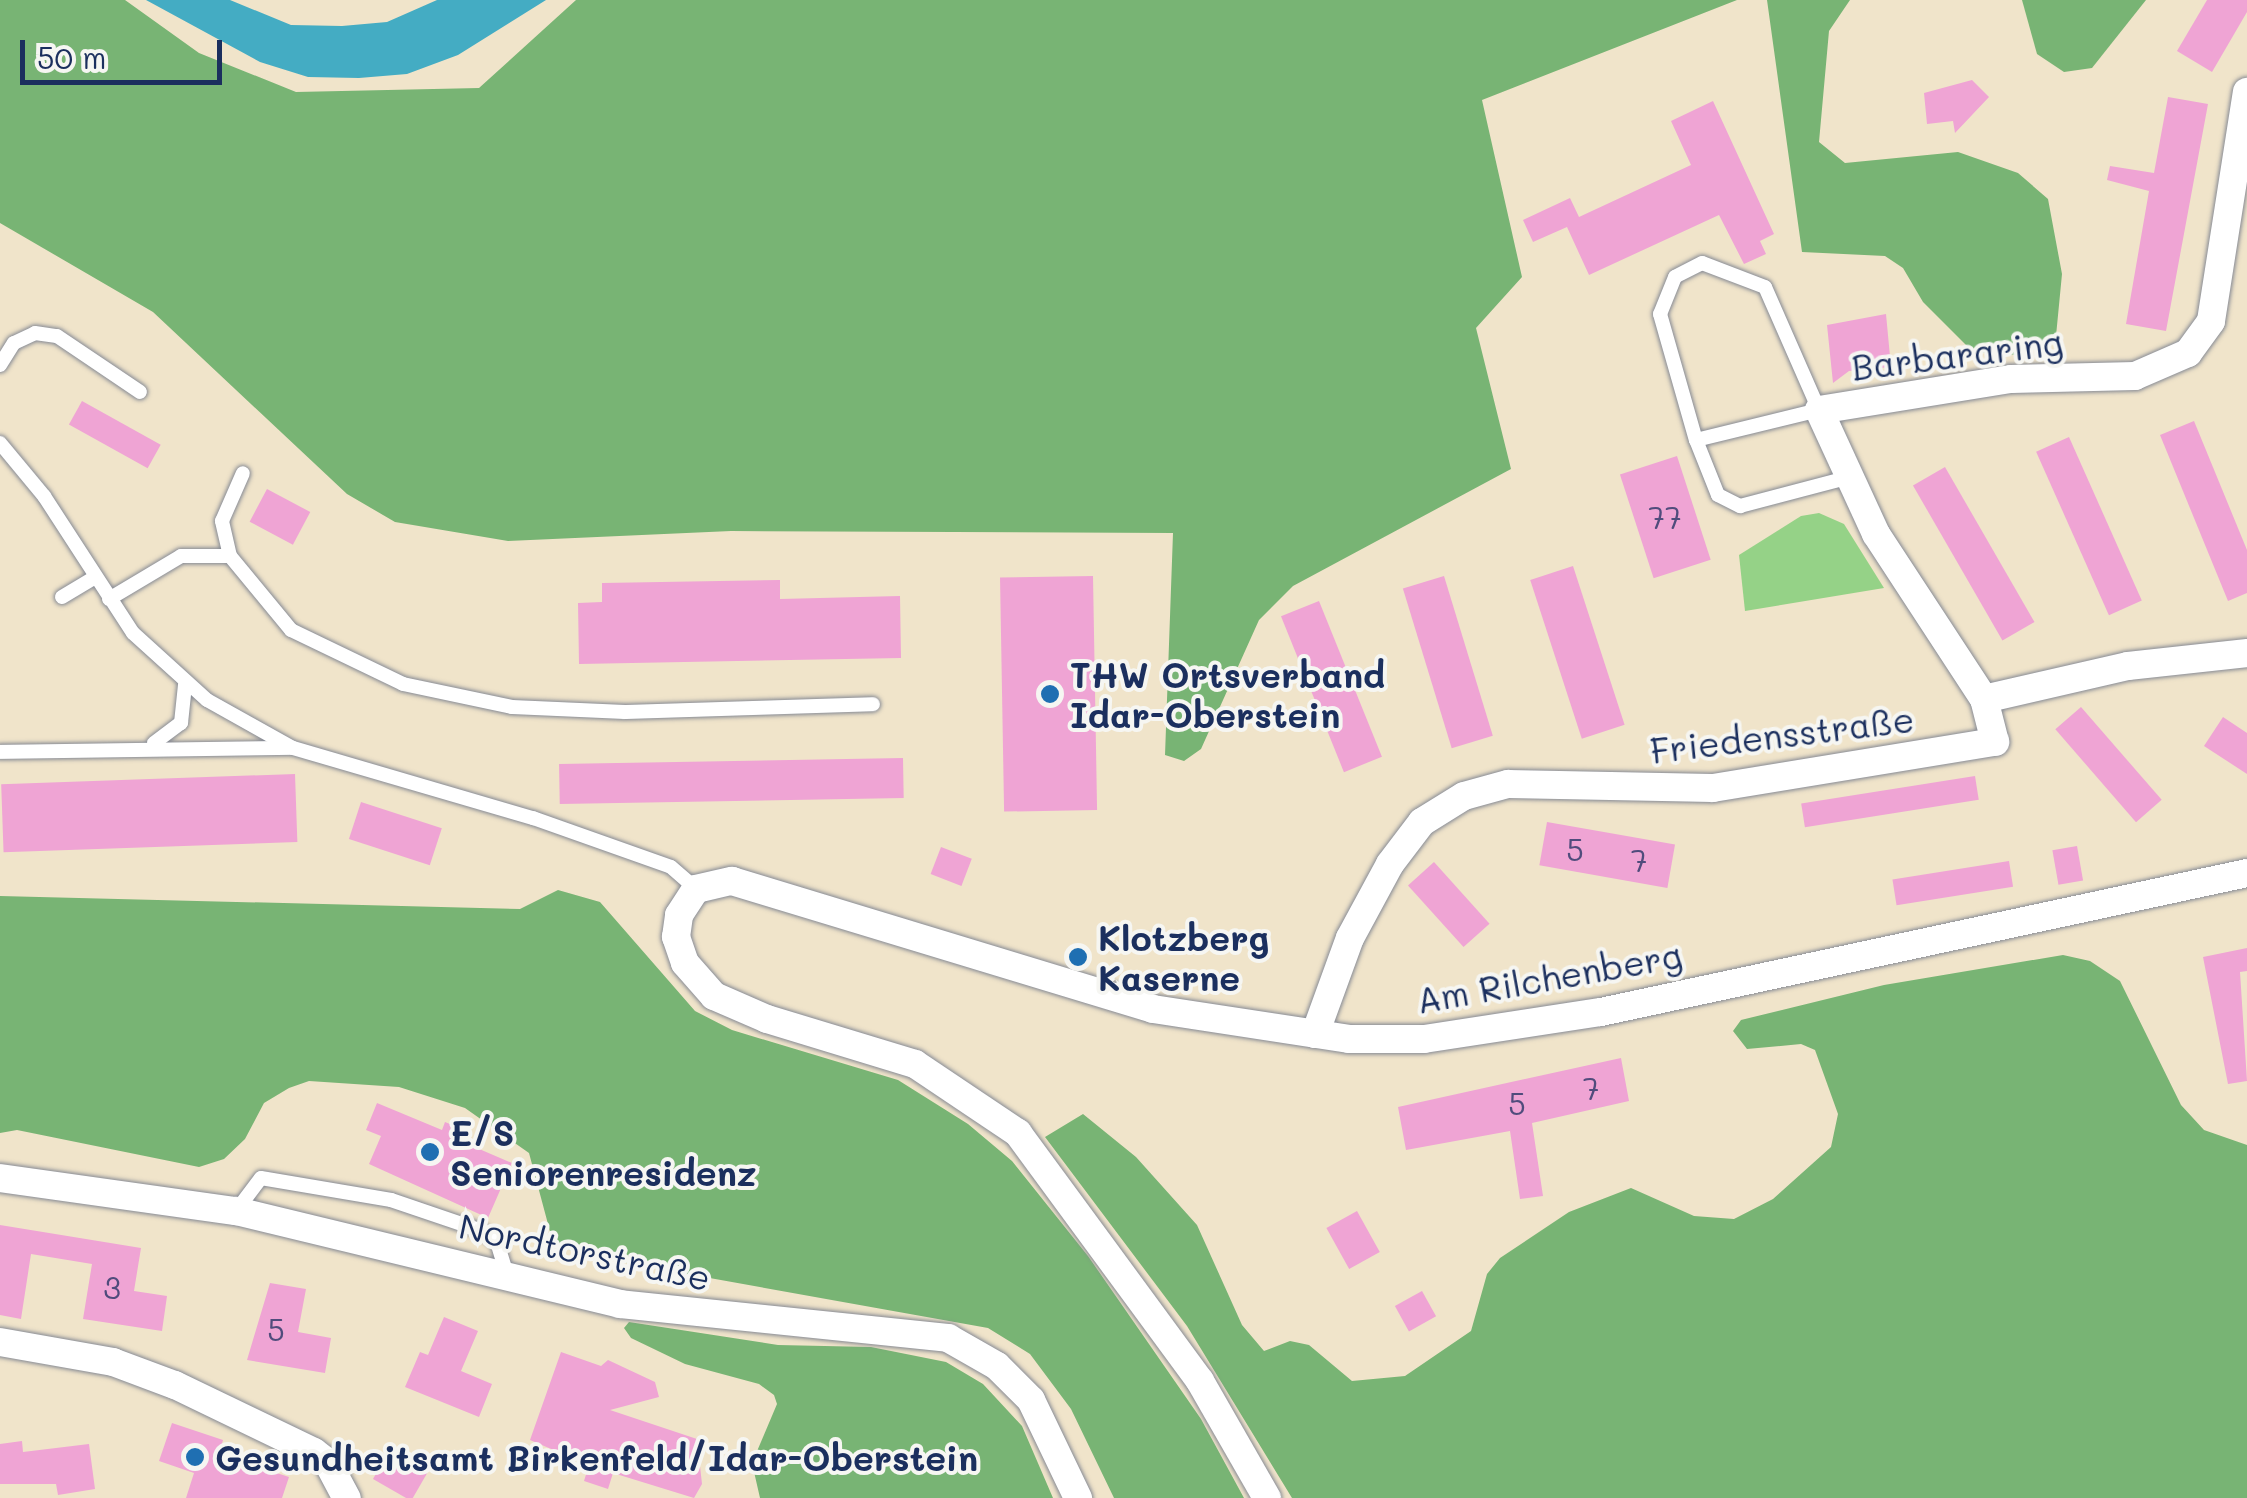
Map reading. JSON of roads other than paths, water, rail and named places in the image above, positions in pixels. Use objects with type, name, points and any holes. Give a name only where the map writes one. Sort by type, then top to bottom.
[{"type":"street","name":"Barbararing","points":[[1984,698],[1847,478],[1820,410],[2011,379],[2136,376],[2188,352],[2211,321],[2247,92]]},
{"type":"street","points":[[1984,698],[2128,666],[2247,653]]},
{"type":"street","name":"Friedensstraße","points":[[1315,1034],[1350,938],[1390,864],[1422,822],[1464,796],[1508,784],[1713,788],[1995,742],[1984,698]]},
{"type":"street","name":"Am Rilchenberg","points":[[696,889],[723,879],[1153,1009],[1315,1034],[1424,1040],[1503,1030],[2247,873]]},
{"type":"street","points":[[696,889],[680,914],[676,937],[685,963],[714,996],[767,1019],[915,1064],[1018,1133],[1200,1381],[1266,1498]]},
{"type":"street","name":"Nordtorstraße","points":[[0,1178],[236,1211],[688,1315],[948,1338],[997,1366],[1031,1400],[1078,1498]]},
{"type":"street","points":[[0,1342],[114,1362],[175,1385],[314,1452],[328,1463],[347,1498]]},
{"type":"lane","points":[[1696,440],[1820,410],[1764,287],[1702,264],[1675,277],[1660,314],[1696,440],[1718,494],[1740,506],[1847,478]]},
{"type":"lane","points":[[0,365],[14,343],[35,333],[57,336],[140,392]]},
{"type":"lane","points":[[0,443],[44,496],[108,599],[185,684],[292,748],[533,818],[671,867],[696,889]]},
{"type":"lane","points":[[243,473],[222,520],[230,556],[292,630],[404,684],[512,706],[606,711],[873,704]]},
{"type":"lane","points":[[108,599],[180,556],[230,556]]},
{"type":"lane","points":[[62,596],[94,578]]},
{"type":"lane","points":[[146,746],[181,723],[185,684]]},
{"type":"lane","points":[[0,752],[146,746],[292,748]]},
{"type":"lane","points":[[236,1211],[261,1178],[392,1200],[482,1231],[497,1242],[507,1275]]},
{"type":"water","points":[[146,0],[230,0],[291,25],[342,26],[387,22],[437,0],[546,0],[458,55],[407,74],[359,78],[308,77],[260,62]]},
{"type":"place","name":"THW Ortsverband Idar-Oberstein","points":[[1050,694]]},
{"type":"place","name":"Klotzberg Kaserne","points":[[1078,957]]},
{"type":"place","name":"E/S Seniorenresidenz","points":[[430,1152]]},
{"type":"place","name":"Gesundheitsamt Birkenfeld/Idar-Oberstein","points":[[195,1457]]}]
